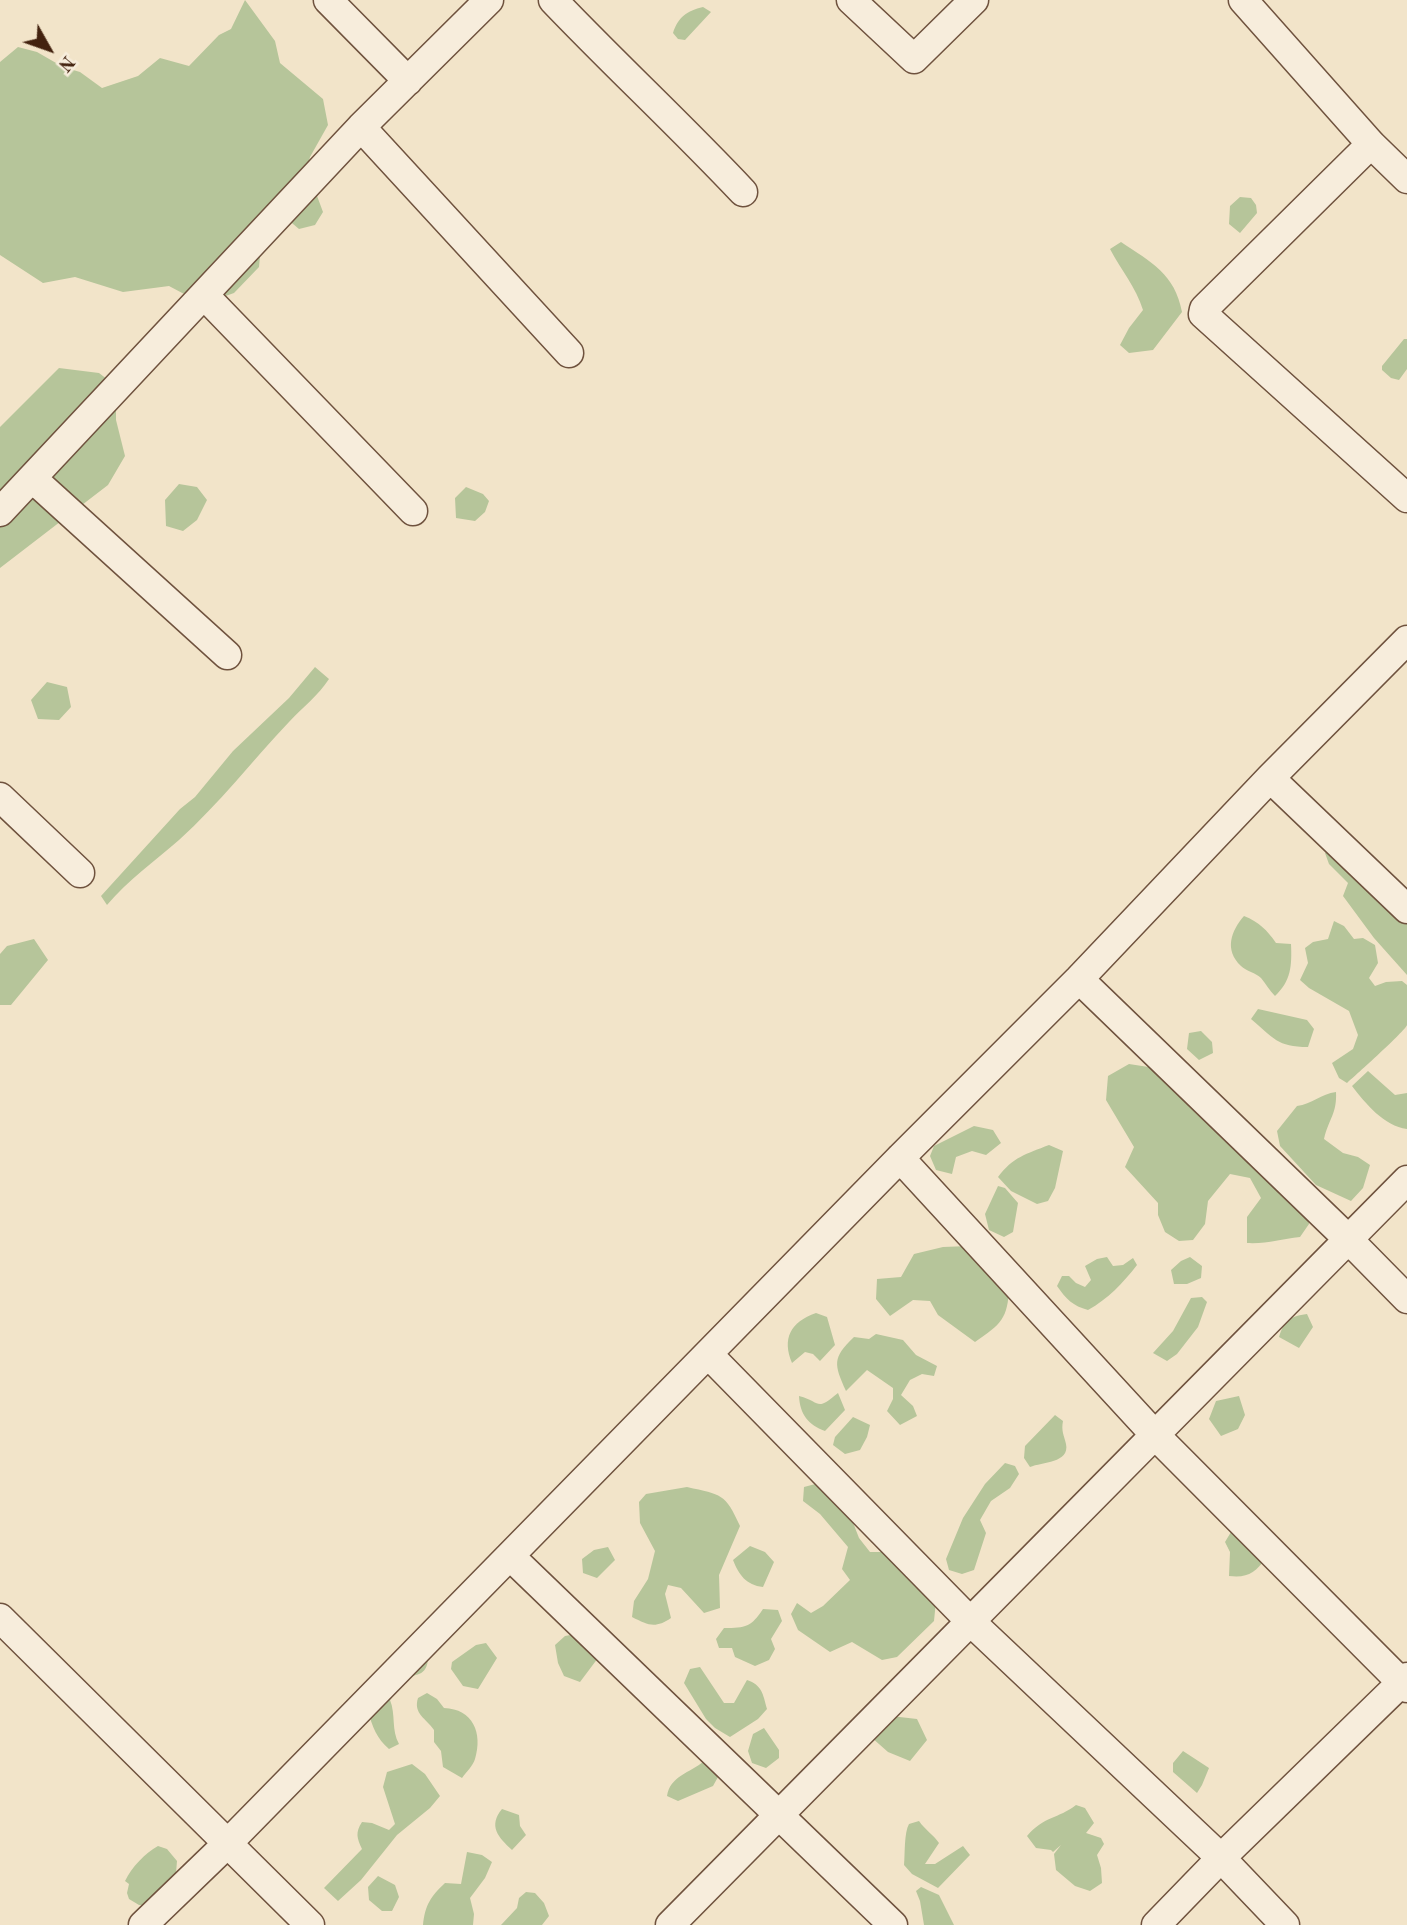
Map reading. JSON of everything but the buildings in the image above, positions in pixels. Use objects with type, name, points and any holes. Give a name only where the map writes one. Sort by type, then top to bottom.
[{"type":"street","points":[[328,0],[408,80]]},
{"type":"street","points":[[0,512],[361,127],[489,0]]},
{"type":"street","points":[[553,0],[602,52],[696,141],[743,192]]},
{"type":"street","points":[[851,0],[914,59],[974,0]]},
{"type":"street","points":[[1243,0],[1371,145],[1407,179]]},
{"type":"street","points":[[361,127],[569,353]]},
{"type":"street","points":[[1371,145],[1205,309],[1203,314],[1407,498]]},
{"type":"street","points":[[205,296],[413,511]]},
{"type":"street","points":[[33,479],[227,655]]},
{"type":"street","points":[[143,1925],[228,1843],[1079,979],[1270,778],[1407,640]]},
{"type":"street","points":[[1270,778],[1407,909]]},
{"type":"street","points":[[0,797],[80,873]]},
{"type":"street","points":[[1079,979],[1407,1299]]},
{"type":"street","points":[[900,1158],[1156,1434],[1405,1683],[1220,1858],[1156,1925]]},
{"type":"street","points":[[670,1925],[1407,1180]]},
{"type":"street","points":[[708,1354],[971,1621],[1220,1858],[1285,1925]]},
{"type":"street","points":[[510,1556],[893,1925]]},
{"type":"street","points":[[0,1618],[310,1925]]},
{"type":"green space","points":[[245,0],[275,41],[280,63],[323,99],[328,125],[310,157],[307,169],[323,212],[315,225],[299,229],[280,213],[264,212],[259,267],[234,293],[203,304],[169,286],[123,292],[75,277],[43,283],[0,255],[0,62],[18,47],[37,52],[63,67],[80,72],[102,88],[138,76],[160,58],[189,66],[219,35],[231,29]]},
{"type":"green space","points":[[703,7],[711,12],[685,40],[678,39],[673,33],[680,19],[692,10]]},
{"type":"green space","points":[[1240,197],[1251,198],[1257,213],[1240,233],[1229,224],[1230,206]]},
{"type":"green space","points":[[1121,242],[1160,270],[1168,278],[1179,299],[1182,312],[1153,350],[1129,353],[1120,345],[1143,310],[1110,249]]},
{"type":"green space","points":[[1404,339],[1407,339],[1407,369],[1399,380],[1391,378],[1382,370],[1382,366]]},
{"type":"green space","points":[[59,368],[99,373],[116,386],[116,420],[125,456],[108,485],[0,568],[0,427]]},
{"type":"green space","points":[[179,484],[197,487],[207,500],[197,520],[183,531],[166,526],[165,500]]},
{"type":"green space","points":[[466,487],[483,494],[489,501],[485,512],[475,521],[456,518],[455,498]]},
{"type":"green space","points":[[315,667],[329,679],[320,691],[194,826],[107,905],[101,896],[180,809],[195,797],[233,751],[289,698]]},
{"type":"green space","points":[[47,682],[67,687],[71,707],[59,720],[38,719],[31,700]]},
{"type":"green space","points":[[1334,849],[1407,924],[1407,975],[1374,938],[1343,896],[1348,883],[1329,864],[1325,853]]},
{"type":"green space","points":[[1244,916],[1262,927],[1276,943],[1291,944],[1289,973],[1275,996],[1261,978],[1241,966],[1232,954],[1233,934]]},
{"type":"green space","points":[[1334,921],[1344,926],[1354,939],[1363,938],[1375,945],[1378,963],[1369,978],[1375,986],[1402,981],[1407,985],[1407,1025],[1347,1083],[1339,1078],[1332,1063],[1353,1049],[1358,1035],[1349,1011],[1300,980],[1308,963],[1305,948],[1313,942],[1328,939]]},
{"type":"green space","points":[[34,939],[48,960],[11,1005],[0,1005],[0,954],[7,946]]},
{"type":"green space","points":[[1258,1009],[1307,1020],[1314,1029],[1308,1047],[1282,1043],[1271,1036],[1251,1019]]},
{"type":"green space","points":[[1201,1031],[1212,1042],[1213,1053],[1199,1060],[1187,1049],[1189,1033]]},
{"type":"green space","points":[[1129,1064],[1155,1068],[1308,1211],[1309,1224],[1300,1237],[1247,1243],[1247,1217],[1261,1198],[1250,1178],[1230,1174],[1208,1201],[1205,1224],[1193,1240],[1179,1241],[1165,1232],[1158,1215],[1158,1203],[1125,1167],[1134,1147],[1106,1100],[1108,1076]]},
{"type":"green space","points":[[1368,1071],[1395,1095],[1407,1093],[1407,1129],[1383,1119],[1352,1086]]},
{"type":"green space","points":[[1336,1092],[1334,1111],[1324,1139],[1343,1153],[1358,1157],[1370,1165],[1363,1188],[1351,1201],[1316,1185],[1280,1146],[1277,1131],[1297,1106]]},
{"type":"green space","points":[[974,1126],[993,1130],[1001,1143],[986,1155],[972,1151],[956,1157],[952,1174],[936,1170],[930,1156],[934,1146]]},
{"type":"green space","points":[[1049,1145],[1063,1151],[1055,1188],[1048,1201],[1037,1204],[1011,1191],[998,1177],[1015,1160]]},
{"type":"green space","points":[[998,1186],[1005,1188],[1018,1203],[1013,1232],[1004,1237],[989,1230],[985,1214]]},
{"type":"green space","points":[[969,1246],[1009,1287],[1005,1314],[997,1325],[975,1342],[938,1315],[930,1301],[913,1300],[890,1316],[876,1299],[877,1279],[901,1277],[914,1254],[943,1247]]},
{"type":"green space","points":[[1107,1257],[1113,1266],[1123,1265],[1133,1258],[1137,1265],[1115,1290],[1088,1310],[1070,1301],[1057,1286],[1062,1276],[1069,1276],[1085,1287],[1091,1280],[1085,1266]]},
{"type":"green space","points":[[1190,1257],[1202,1266],[1201,1278],[1187,1284],[1174,1284],[1171,1270]]},
{"type":"green space","points":[[1202,1297],[1207,1302],[1198,1327],[1177,1354],[1167,1361],[1153,1353],[1173,1331],[1191,1298]]},
{"type":"green space","points":[[816,1313],[827,1317],[835,1345],[820,1361],[813,1354],[805,1352],[792,1363],[788,1346],[790,1332],[800,1321]]},
{"type":"green space","points":[[1307,1314],[1313,1327],[1299,1348],[1279,1337],[1288,1320]]},
{"type":"green space","points":[[876,1334],[903,1340],[916,1355],[937,1366],[934,1376],[922,1374],[910,1380],[901,1395],[913,1406],[917,1416],[900,1425],[887,1411],[893,1399],[893,1388],[867,1370],[846,1391],[837,1368],[842,1350],[854,1337],[869,1339]]},
{"type":"green space","points":[[838,1393],[845,1410],[825,1431],[814,1426],[803,1413],[799,1396],[822,1404]]},
{"type":"green space","points":[[1239,1396],[1245,1415],[1238,1429],[1221,1436],[1209,1419],[1216,1401]]},
{"type":"green space","points":[[1055,1415],[1063,1421],[1066,1444],[1064,1455],[1054,1461],[1030,1467],[1024,1458],[1025,1446]]},
{"type":"green space","points":[[853,1417],[870,1425],[860,1450],[845,1454],[833,1445],[835,1437]]},
{"type":"green space","points":[[1005,1463],[1015,1466],[1019,1474],[1010,1488],[991,1501],[980,1520],[986,1533],[974,1570],[962,1574],[949,1570],[946,1559],[963,1518],[985,1484]]},
{"type":"green space","points":[[823,1482],[852,1520],[859,1538],[870,1552],[887,1552],[936,1601],[934,1621],[897,1657],[882,1660],[852,1642],[830,1652],[798,1630],[791,1614],[797,1603],[811,1613],[823,1606],[850,1580],[842,1569],[848,1547],[820,1514],[803,1501],[804,1487]]},
{"type":"green space","points":[[687,1487],[721,1497],[740,1526],[719,1575],[720,1608],[704,1613],[681,1588],[668,1585],[665,1594],[671,1618],[656,1625],[647,1624],[632,1617],[634,1601],[648,1579],[655,1551],[640,1523],[639,1502],[646,1494]]},
{"type":"green space","points":[[1232,1522],[1266,1558],[1254,1571],[1246,1575],[1229,1576],[1230,1552],[1225,1542],[1231,1532]]},
{"type":"green space","points":[[750,1546],[765,1552],[774,1562],[763,1587],[744,1578],[733,1560]]},
{"type":"green space","points":[[608,1547],[615,1560],[597,1578],[583,1573],[582,1559],[594,1550]]},
{"type":"green space","points":[[763,1609],[778,1610],[782,1621],[771,1639],[775,1649],[769,1660],[755,1666],[735,1657],[732,1648],[719,1648],[716,1639],[724,1628],[747,1625],[755,1620]]},
{"type":"green space","points":[[576,1634],[598,1658],[580,1682],[564,1676],[558,1663],[555,1645],[565,1636]]},
{"type":"green space","points":[[486,1643],[497,1658],[478,1689],[463,1686],[451,1669],[452,1662],[476,1645]]},
{"type":"green space","points":[[429,1651],[424,1671],[403,1682],[390,1700],[399,1744],[389,1749],[376,1732],[368,1711]]},
{"type":"green space","points":[[700,1667],[724,1703],[734,1703],[747,1680],[759,1687],[767,1709],[758,1719],[730,1737],[715,1728],[706,1719],[684,1683],[690,1669]]},
{"type":"green space","points":[[427,1693],[437,1699],[444,1708],[462,1713],[473,1724],[478,1740],[477,1749],[474,1762],[462,1778],[443,1767],[441,1751],[434,1742],[434,1730],[417,1708],[418,1698]]},
{"type":"green space","points":[[882,1715],[917,1719],[927,1740],[910,1761],[888,1752],[871,1737]]},
{"type":"green space","points":[[764,1728],[779,1750],[779,1758],[766,1768],[752,1763],[748,1751],[753,1734]]},
{"type":"green space","points":[[1183,1751],[1209,1768],[1197,1793],[1173,1772],[1173,1763]]},
{"type":"green space","points":[[704,1761],[715,1769],[718,1777],[713,1786],[678,1801],[667,1796],[676,1779]]},
{"type":"green space","points":[[412,1764],[425,1774],[440,1796],[430,1808],[397,1835],[361,1880],[338,1901],[324,1888],[362,1849],[358,1829],[362,1822],[389,1830],[395,1824],[383,1787],[387,1772]]},
{"type":"green space","points":[[1076,1805],[1085,1808],[1094,1823],[1086,1833],[1101,1838],[1104,1844],[1097,1855],[1102,1883],[1090,1891],[1075,1886],[1056,1870],[1054,1854],[1061,1845],[1053,1852],[1036,1848],[1027,1836],[1045,1821]]},
{"type":"green space","points":[[502,1809],[519,1815],[520,1826],[526,1835],[512,1850],[496,1831],[496,1821]]},
{"type":"green space","points":[[919,1821],[939,1843],[925,1864],[935,1864],[963,1846],[970,1855],[938,1888],[912,1874],[904,1865],[907,1828],[909,1824]]},
{"type":"green space","points":[[158,1846],[167,1849],[177,1861],[175,1885],[157,1906],[139,1905],[129,1899],[129,1884],[125,1881],[139,1861]]},
{"type":"green space","points":[[467,1852],[482,1855],[492,1862],[485,1878],[470,1898],[474,1914],[473,1925],[423,1925],[427,1906],[440,1888],[445,1883],[461,1884]]},
{"type":"green space","points":[[378,1876],[395,1885],[399,1897],[392,1911],[382,1911],[369,1900],[368,1887]]},
{"type":"green space","points":[[921,1887],[939,1895],[954,1925],[924,1925],[916,1891]]},
{"type":"green space","points":[[526,1892],[535,1893],[544,1903],[549,1916],[542,1925],[501,1925],[517,1908],[519,1898]]}]
